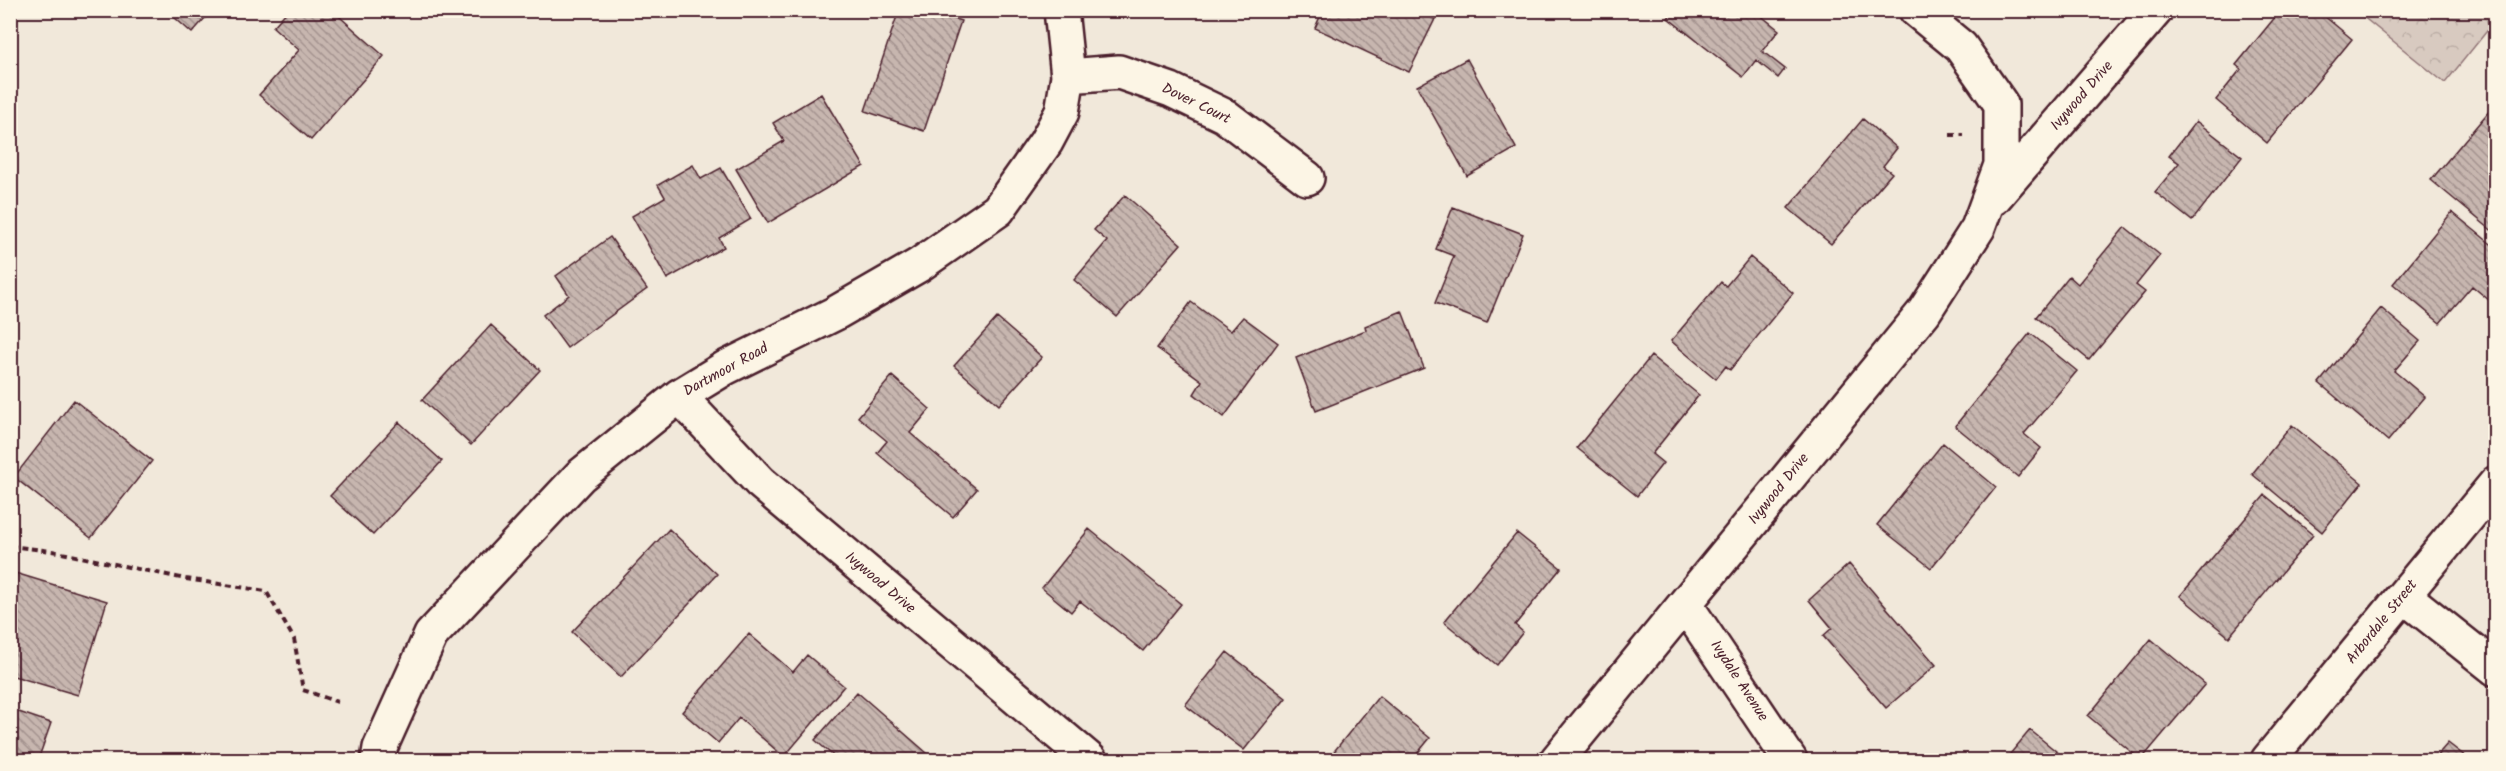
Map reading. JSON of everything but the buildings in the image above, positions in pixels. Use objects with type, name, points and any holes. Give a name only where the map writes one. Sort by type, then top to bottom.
[{"type":"street","name":"Dartmoor Road","points":[[378,760],[380,748],[431,635],[580,476],[679,396],[725,368],[834,314],[910,271],[998,210],[1046,142],[1062,112],[1068,76],[1061,10]]},
{"type":"street","name":"Ivywood Drive","points":[[1557,760],[1924,312],[1978,228],[2001,165],[2001,104],[1961,47],[1916,10]]},
{"type":"street","name":"Ivywood Drive","points":[[1986,208],[2156,10]]},
{"type":"street","name":"Dover Court","points":[[1068,76],[1119,72],[1170,90],[1225,116],[1307,178]]},
{"type":"street","name":"Ivywood Drive","points":[[679,396],[760,482],[1090,760]]},
{"type":"street","name":"Arbordale Street","points":[[2268,760],[2496,483]]},
{"type":"street","points":[[2404,596],[2496,669]]},
{"type":"street","name":"Ivydale Avenue","points":[[1685,604],[1790,760]]},
{"type":"path","points":[[1950,135],[1967,135]]},
{"type":"path","points":[[10,546],[52,551],[186,579],[266,591],[294,639],[303,690],[338,702]]},
{"type":"green space","points":[[2356,11],[2495,11],[2495,21],[2445,83]]}]
